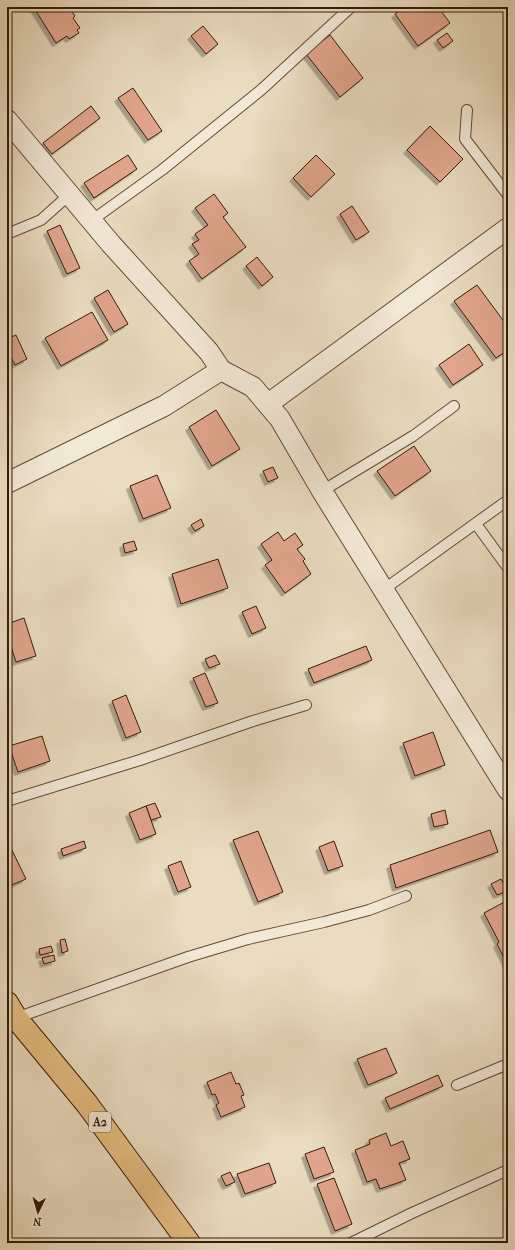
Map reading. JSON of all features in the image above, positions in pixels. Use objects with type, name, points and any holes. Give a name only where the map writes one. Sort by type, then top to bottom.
[{"type":"main road","name":"A2","points":[[12,1011],[87,1104],[189,1243]]},
{"type":"street","points":[[7,120],[90,221],[209,352],[221,370],[253,387],[280,419],[322,491],[508,790]]},
{"type":"street","points":[[268,404],[508,228]]},
{"type":"street","points":[[7,483],[164,406],[221,370]]},
{"type":"lane","points":[[90,221],[162,170],[261,90],[351,7]]},
{"type":"lane","points":[[467,110],[465,139],[508,195]]},
{"type":"lane","points":[[7,234],[41,220],[69,195]]},
{"type":"lane","points":[[322,491],[413,436],[454,406]]},
{"type":"lane","points":[[383,590],[508,500]]},
{"type":"lane","points":[[476,524],[508,568]]},
{"type":"lane","points":[[7,801],[133,762],[253,721],[306,706]]},
{"type":"lane","points":[[12,1011],[248,939],[369,910],[406,896]]},
{"type":"lane","points":[[457,1085],[508,1064]]},
{"type":"lane","points":[[351,1243],[419,1210],[508,1170]]},
{"type":"building","points":[[69,7],[75,16],[73,18],[80,28],[77,30],[79,33],[69,39],[67,36],[56,43],[34,8]]},
{"type":"building","points":[[405,7],[438,7],[450,23],[418,46],[395,14]]},
{"type":"building","points":[[203,26],[218,44],[206,54],[191,36]]},
{"type":"building","points":[[447,33],[453,41],[443,48],[437,40]]},
{"type":"building","points":[[330,35],[363,78],[340,97],[306,54]]},
{"type":"building","points":[[133,88],[162,131],[148,140],[118,98]]},
{"type":"building","points":[[91,106],[100,118],[52,154],[43,143]]},
{"type":"building","points":[[430,126],[463,159],[440,182],[407,150]]},
{"type":"building","points":[[128,155],[137,169],[94,198],[84,183]]},
{"type":"building","points":[[316,155],[335,174],[311,197],[293,178]]},
{"type":"building","points":[[214,194],[228,213],[223,217],[246,247],[202,279],[189,261],[199,254],[192,244],[199,240],[195,234],[208,225],[195,208]]},
{"type":"building","points":[[352,206],[369,232],[356,240],[340,214]]},
{"type":"building","points":[[60,225],[80,268],[67,274],[47,231]]},
{"type":"building","points":[[257,257],[273,277],[262,286],[246,266]]},
{"type":"building","points":[[477,285],[508,327],[508,350],[496,358],[454,301]]},
{"type":"building","points":[[108,290],[128,324],[114,332],[94,298]]},
{"type":"building","points":[[92,312],[108,340],[61,366],[45,338]]},
{"type":"building","points":[[16,335],[27,359],[15,365],[7,349],[7,339]]},
{"type":"building","points":[[469,344],[483,365],[453,385],[439,365]]},
{"type":"building","points":[[216,410],[240,449],[212,466],[189,427]]},
{"type":"building","points":[[414,446],[431,471],[395,496],[377,471]]},
{"type":"building","points":[[273,467],[278,478],[268,482],[263,471]]},
{"type":"building","points":[[157,475],[171,508],[143,519],[130,486]]},
{"type":"building","points":[[201,519],[204,526],[195,531],[191,525]]},
{"type":"building","points":[[278,532],[284,541],[295,533],[303,545],[297,549],[305,559],[303,561],[311,574],[285,593],[265,565],[272,560],[261,544]]},
{"type":"building","points":[[134,541],[137,550],[125,553],[123,544]]},
{"type":"building","points":[[218,559],[228,588],[181,604],[172,574]]},
{"type":"building","points":[[256,606],[266,628],[252,634],[242,612]]},
{"type":"building","points":[[24,618],[36,656],[16,662],[7,634],[7,624]]},
{"type":"building","points":[[366,646],[372,660],[314,683],[308,669]]},
{"type":"building","points":[[215,655],[220,664],[209,668],[205,659]]},
{"type":"building","points":[[205,673],[218,703],[206,707],[193,678]]},
{"type":"building","points":[[126,695],[141,732],[126,738],[112,701]]},
{"type":"building","points":[[433,732],[445,765],[415,776],[403,743]]},
{"type":"building","points":[[42,736],[50,761],[18,772],[9,746]]},
{"type":"building","points":[[155,803],[161,817],[151,820],[146,806]]},
{"type":"building","points":[[146,806],[156,834],[140,840],[129,813]]},
{"type":"building","points":[[445,810],[448,824],[434,827],[431,814]]},
{"type":"building","points":[[490,830],[498,852],[396,888],[390,865]]},
{"type":"building","points":[[258,831],[283,892],[258,902],[233,840]]},
{"type":"building","points":[[7,840],[26,879],[7,887]]},
{"type":"building","points":[[84,841],[86,848],[63,856],[61,849]]},
{"type":"building","points":[[334,841],[343,866],[328,871],[319,847]]},
{"type":"building","points":[[181,861],[191,887],[178,892],[168,866]]},
{"type":"building","points":[[501,879],[507,891],[497,895],[491,884]]},
{"type":"building","points":[[508,900],[507,964],[497,944],[499,942],[484,913]]},
{"type":"building","points":[[65,939],[68,951],[62,953],[60,940]]},
{"type":"building","points":[[51,946],[53,952],[40,955],[39,949]]},
{"type":"building","points":[[54,955],[55,961],[44,964],[42,958]]},
{"type":"building","points":[[386,1048],[397,1073],[368,1085],[357,1059]]},
{"type":"building","points":[[231,1072],[236,1084],[239,1083],[244,1095],[241,1096],[245,1107],[221,1117],[216,1105],[219,1103],[215,1094],[212,1095],[207,1082]]},
{"type":"building","points":[[438,1075],[443,1086],[390,1109],[385,1098]]},
{"type":"building","points":[[386,1133],[391,1146],[403,1141],[410,1159],[399,1163],[406,1180],[380,1189],[376,1179],[367,1182],[355,1150],[370,1144],[369,1140]]},
{"type":"building","points":[[324,1147],[334,1172],[314,1179],[305,1154]]},
{"type":"building","points":[[269,1163],[276,1183],[245,1194],[237,1174]]},
{"type":"building","points":[[230,1172],[235,1182],[226,1186],[221,1176]]},
{"type":"building","points":[[334,1178],[352,1224],[335,1231],[317,1184]]}]
